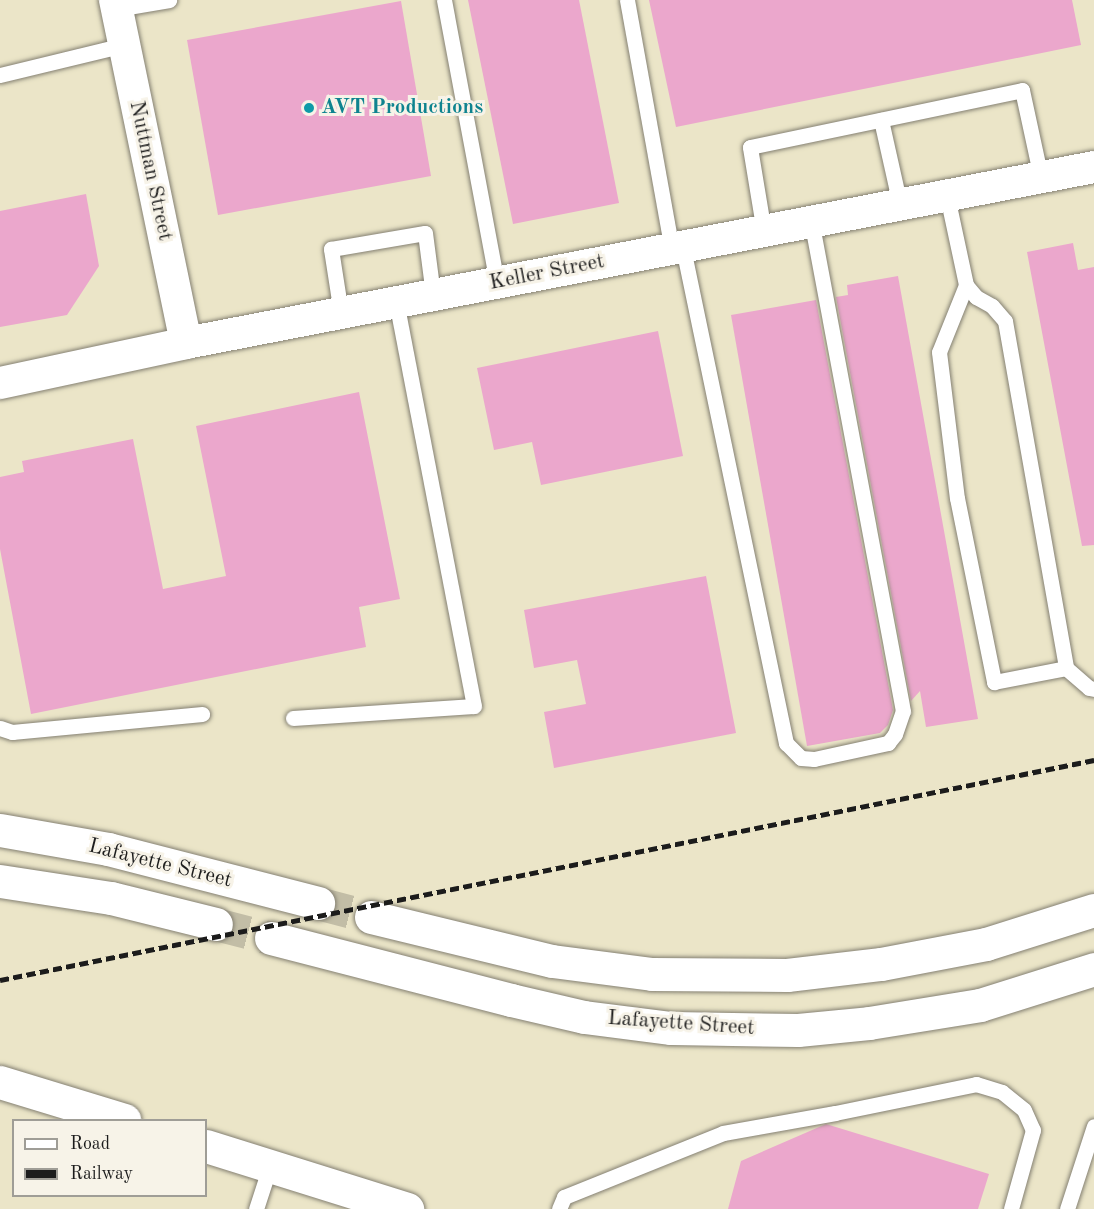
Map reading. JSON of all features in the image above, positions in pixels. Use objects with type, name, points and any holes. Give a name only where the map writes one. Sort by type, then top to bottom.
[{"type":"main road","name":"Lafayette Street","points":[[0,830],[108,849],[318,903]]},
{"type":"main road","points":[[0,881],[111,898],[216,924]]},
{"type":"main road","points":[[370,917],[552,962],[652,974],[787,975],[881,964],[986,944],[1094,910]]},
{"type":"main road","name":"Lafayette Street","points":[[271,938],[584,1017],[671,1028],[798,1030],[869,1023],[980,1005],[1094,969]]},
{"type":"main road","points":[[0,1082],[121,1119]]},
{"type":"main road","points":[[207,1146],[407,1209]]},
{"type":"street","name":"Nuttman Street","points":[[115,5],[186,343]]},
{"type":"street","name":"Keller Street","points":[[0,383],[186,343],[1094,167]]},
{"type":"lane","points":[[115,5],[169,0]]},
{"type":"lane","points":[[444,0],[497,283]]},
{"type":"lane","points":[[627,0],[678,249],[786,743],[801,758],[814,759],[888,743],[903,711],[812,223]]},
{"type":"lane","points":[[0,75],[124,45]]},
{"type":"lane","points":[[764,232],[750,147],[1022,90],[1041,178]]},
{"type":"lane","points":[[881,120],[900,206]]},
{"type":"lane","points":[[947,196],[966,285],[976,297],[992,306],[1005,321],[1066,668],[1094,689]]},
{"type":"lane","points":[[341,313],[331,249],[425,233],[433,295]]},
{"type":"lane","points":[[966,285],[939,352],[957,498],[994,682],[1066,668]]},
{"type":"lane","points":[[293,718],[474,706],[396,302]]},
{"type":"lane","points":[[0,728],[12,732],[202,714]]},
{"type":"lane","points":[[559,1209],[564,1197],[723,1132],[835,1113],[976,1084],[1002,1092],[1024,1110],[1034,1131],[1011,1209]]},
{"type":"lane","points":[[1067,1209],[1094,1126]]},
{"type":"lane","points":[[256,1209],[270,1166]]},
{"type":"building","points":[[468,0],[579,0],[619,203],[513,224]]},
{"type":"building","points":[[649,0],[1072,0],[1081,45],[676,127]]},
{"type":"building","name":"AVT Productions","points":[[401,1],[431,176],[218,215],[187,40]]},
{"type":"building","points":[[86,194],[99,266],[67,315],[0,327],[0,211]]},
{"type":"building","points":[[1073,243],[1078,270],[1094,267],[1094,545],[1082,546],[1027,252]]},
{"type":"building","points":[[898,276],[978,719],[926,727],[920,691],[911,701],[836,297],[848,295],[847,285]]},
{"type":"building","points":[[816,300],[893,710],[888,725],[880,733],[807,746],[731,315]]},
{"type":"building","points":[[658,331],[683,456],[541,485],[532,442],[494,450],[477,368]]},
{"type":"building","points":[[359,392],[400,599],[359,607],[366,647],[31,714],[0,549],[0,477],[24,472],[22,461],[133,439],[163,589],[226,576],[196,426]]},
{"type":"building","points":[[706,576],[736,733],[554,768],[544,712],[586,704],[577,660],[534,668],[524,610]]},
{"type":"building","points":[[826,1124],[989,1174],[978,1209],[728,1209],[741,1161]]},
{"type":"tunnel","points":[[318,903],[371,917]]},
{"type":"tunnel","points":[[216,924],[271,938]]},
{"type":"railway","points":[[0,980],[1094,760]]},
{"type":"place","name":"AVT Productions","points":[[309,108]]}]
